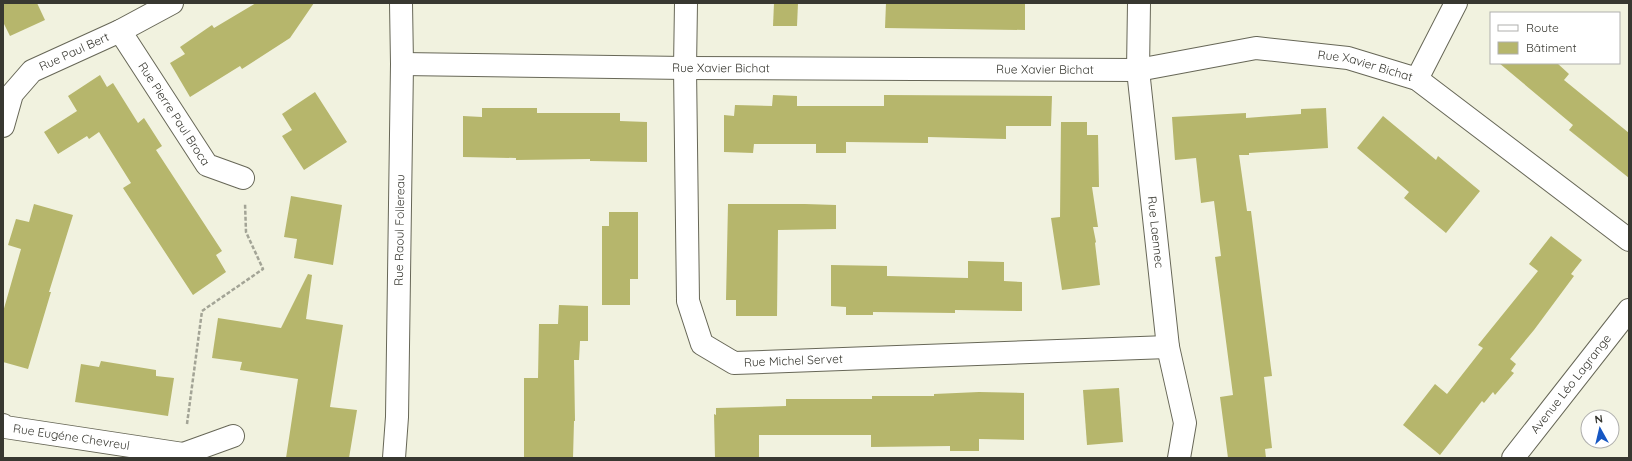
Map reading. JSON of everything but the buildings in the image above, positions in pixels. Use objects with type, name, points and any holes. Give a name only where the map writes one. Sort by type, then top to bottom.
[{"type":"street","name":"Rue Paul Bert","points":[[3,126],[12,94],[32,71],[120,31],[172,3]]},
{"type":"street","name":"Rue Raoul Follereau","points":[[394,458],[397,417],[402,64],[401,3]]},
{"type":"street","name":"Rue Michel Servet","points":[[686,3],[685,68],[688,301],[702,344],[734,363],[1168,347]]},
{"type":"street","name":"Rue Laennec","points":[[1139,3],[1138,70],[1168,347],[1185,423],[1179,458]]},
{"type":"street","points":[[1417,78],[1456,3]]},
{"type":"street","name":"Rue Pierre Paul Broca","points":[[120,31],[207,165],[244,178]]},
{"type":"street","name":"Rue Xavier Bichat","points":[[402,64],[685,68],[1138,70],[1256,48],[1348,58],[1417,78],[1629,240]]},
{"type":"street","name":"Avenue Léo Lagrange","points":[[1513,458],[1629,310]]},
{"type":"street","name":"Rue Eugéne Chevreul","points":[[3,425],[5,427],[183,454],[232,436]]},
{"type":"path","points":[[183,454],[202,311],[263,269],[246,232],[244,178]]}]
